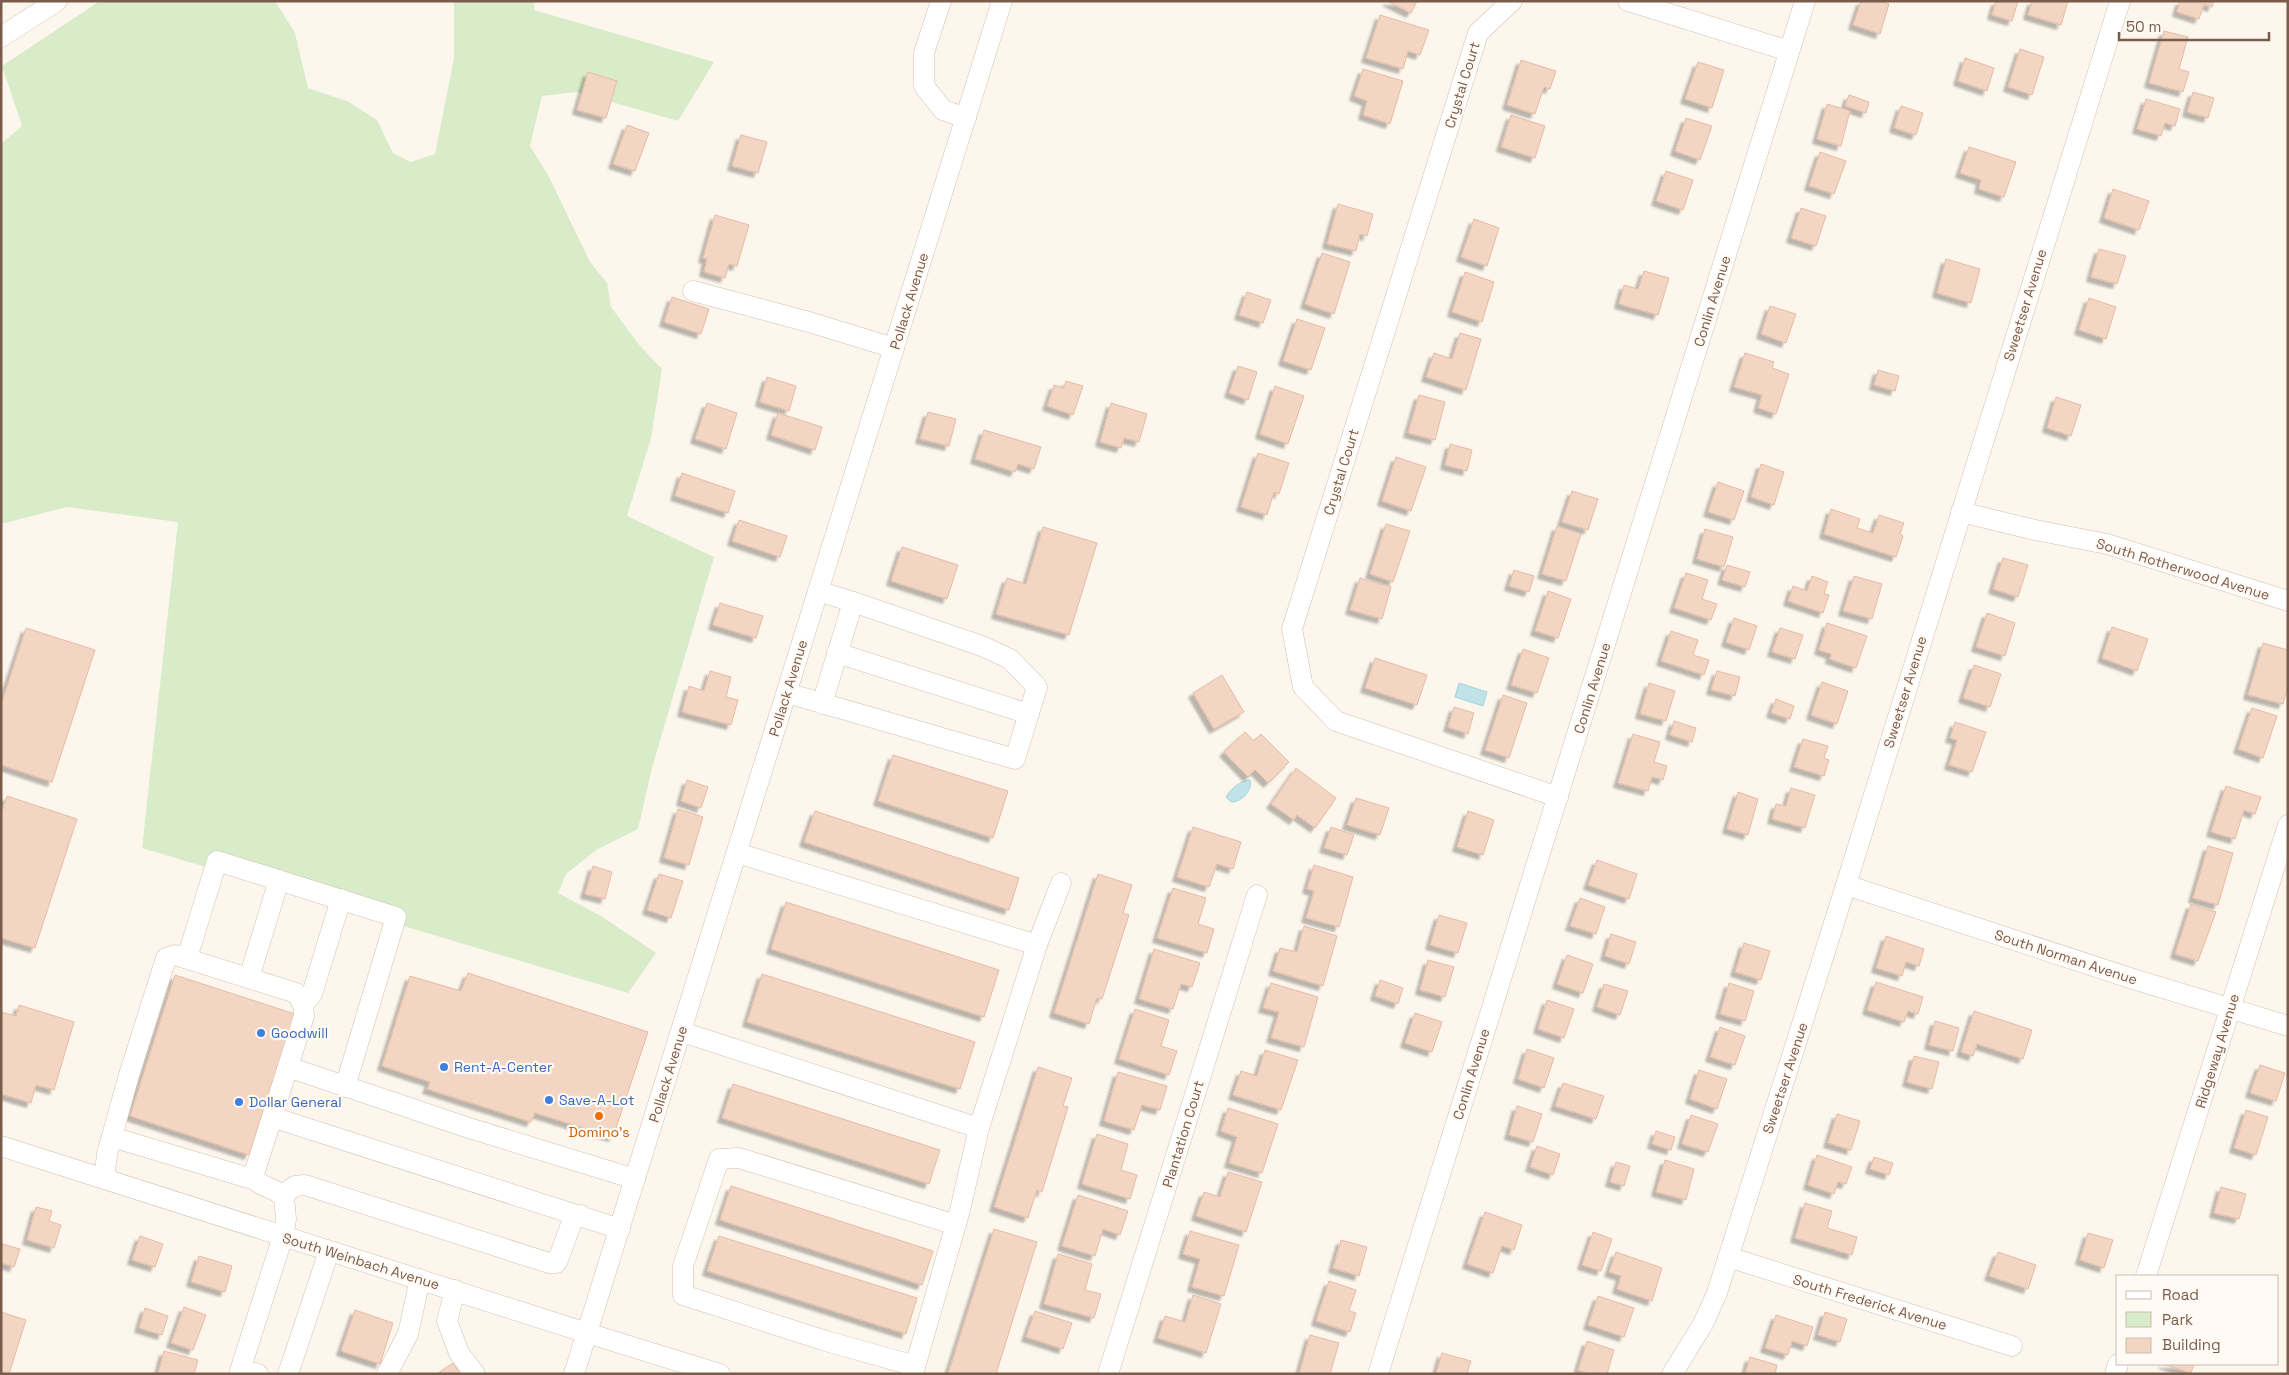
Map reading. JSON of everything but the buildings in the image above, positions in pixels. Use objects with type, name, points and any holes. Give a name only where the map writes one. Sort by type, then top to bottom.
[{"type":"street","points":[[1,37],[57,1]]},
{"type":"street","points":[[941,1],[924,53],[924,86],[943,110],[966,118]]},
{"type":"street","name":"Pollack Avenue","points":[[574,1374],[1002,1]]},
{"type":"street","name":"Crystal Court","points":[[1512,1],[1478,33],[1292,629],[1303,687],[1336,721],[1558,797]]},
{"type":"street","points":[[1628,1],[1789,51]]},
{"type":"street","name":"Conlin Avenue","points":[[1378,1374],[1805,1]]},
{"type":"street","name":"Sweetser Avenue","points":[[1672,1374],[1703,1324],[1717,1293],[1846,885],[2120,1]]},
{"type":"street","points":[[693,291],[809,322],[894,348]]},
{"type":"street","name":"South Rotherwood Avenue","points":[[1961,512],[2035,530],[2107,544],[2288,601]]},
{"type":"street","points":[[787,693],[1015,759],[1029,714],[1037,687],[1010,659],[982,646],[818,590]]},
{"type":"street","points":[[822,704],[853,602]]},
{"type":"street","points":[[837,653],[1029,714]]},
{"type":"street","name":"Ridgeway Avenue","points":[[2146,1275],[2288,825]]},
{"type":"street","points":[[737,853],[1037,945]]},
{"type":"street","points":[[187,958],[217,861],[396,917],[345,1087]]},
{"type":"street","points":[[249,978],[279,880]]},
{"type":"street","points":[[956,1225],[739,1158],[719,1159],[683,1266],[683,1295],[914,1370],[956,1225],[979,1128],[1037,945],[1061,883]]},
{"type":"street","name":"South Norman Avenue","points":[[1846,885],[2130,978],[2288,1026]]},
{"type":"street","name":"Plantation Court","points":[[1108,1374],[1257,895]]},
{"type":"street","points":[[303,1004],[312,994],[341,899]]},
{"type":"street","points":[[108,1180],[105,1172],[106,1163],[128,1075],[166,958],[175,955],[296,993],[303,1004],[304,1016],[256,1165],[255,1180]]},
{"type":"street","points":[[682,1032],[979,1128]]},
{"type":"street","points":[[288,1068],[635,1179]]},
{"type":"street","points":[[272,1116],[620,1228]]},
{"type":"street","points":[[112,1137],[255,1180],[260,1184],[278,1190],[282,1195],[286,1218],[246,1372]]},
{"type":"street","name":"South Weinbach Avenue","points":[[1,1147],[455,1290],[693,1369],[720,1374]]},
{"type":"street","points":[[282,1195],[295,1186],[305,1185],[549,1263],[556,1263],[558,1260],[573,1220],[581,1215]]},
{"type":"street","points":[[288,1374],[329,1251]]},
{"type":"street","name":"South Frederick Avenue","points":[[1728,1257],[2012,1346]]},
{"type":"street","points":[[387,1374],[408,1334],[420,1279]]},
{"type":"street","points":[[455,1290],[447,1321],[459,1353],[474,1374]]},
{"type":"green space","points":[[100,1],[275,1],[295,33],[308,88],[349,102],[377,120],[393,153],[411,162],[435,154],[454,58],[454,1],[535,1],[534,10],[714,62],[678,121],[577,92],[542,96],[530,146],[548,175],[590,262],[607,283],[611,307],[640,346],[662,369],[651,438],[627,516],[714,557],[652,768],[638,829],[596,850],[566,874],[558,893],[601,916],[656,953],[628,993],[142,848],[178,522],[67,507],[1,524],[1,144],[22,126],[2,66]]},
{"type":"water","points":[[1459,683],[1487,692],[1483,706],[1455,697]]},
{"type":"water","points":[[1250,780],[1250,788],[1242,798],[1231,802],[1226,797],[1236,786]]},
{"type":"place","name":"Goodwill","points":[[261,1033]]},
{"type":"place","name":"Rent-A-Center","points":[[444,1067]]},
{"type":"place","name":"Save-A-Lot","points":[[549,1100]]},
{"type":"place","name":"Dollar General","points":[[239,1102]]},
{"type":"place","name":"Domino's","points":[[599,1116]]}]
